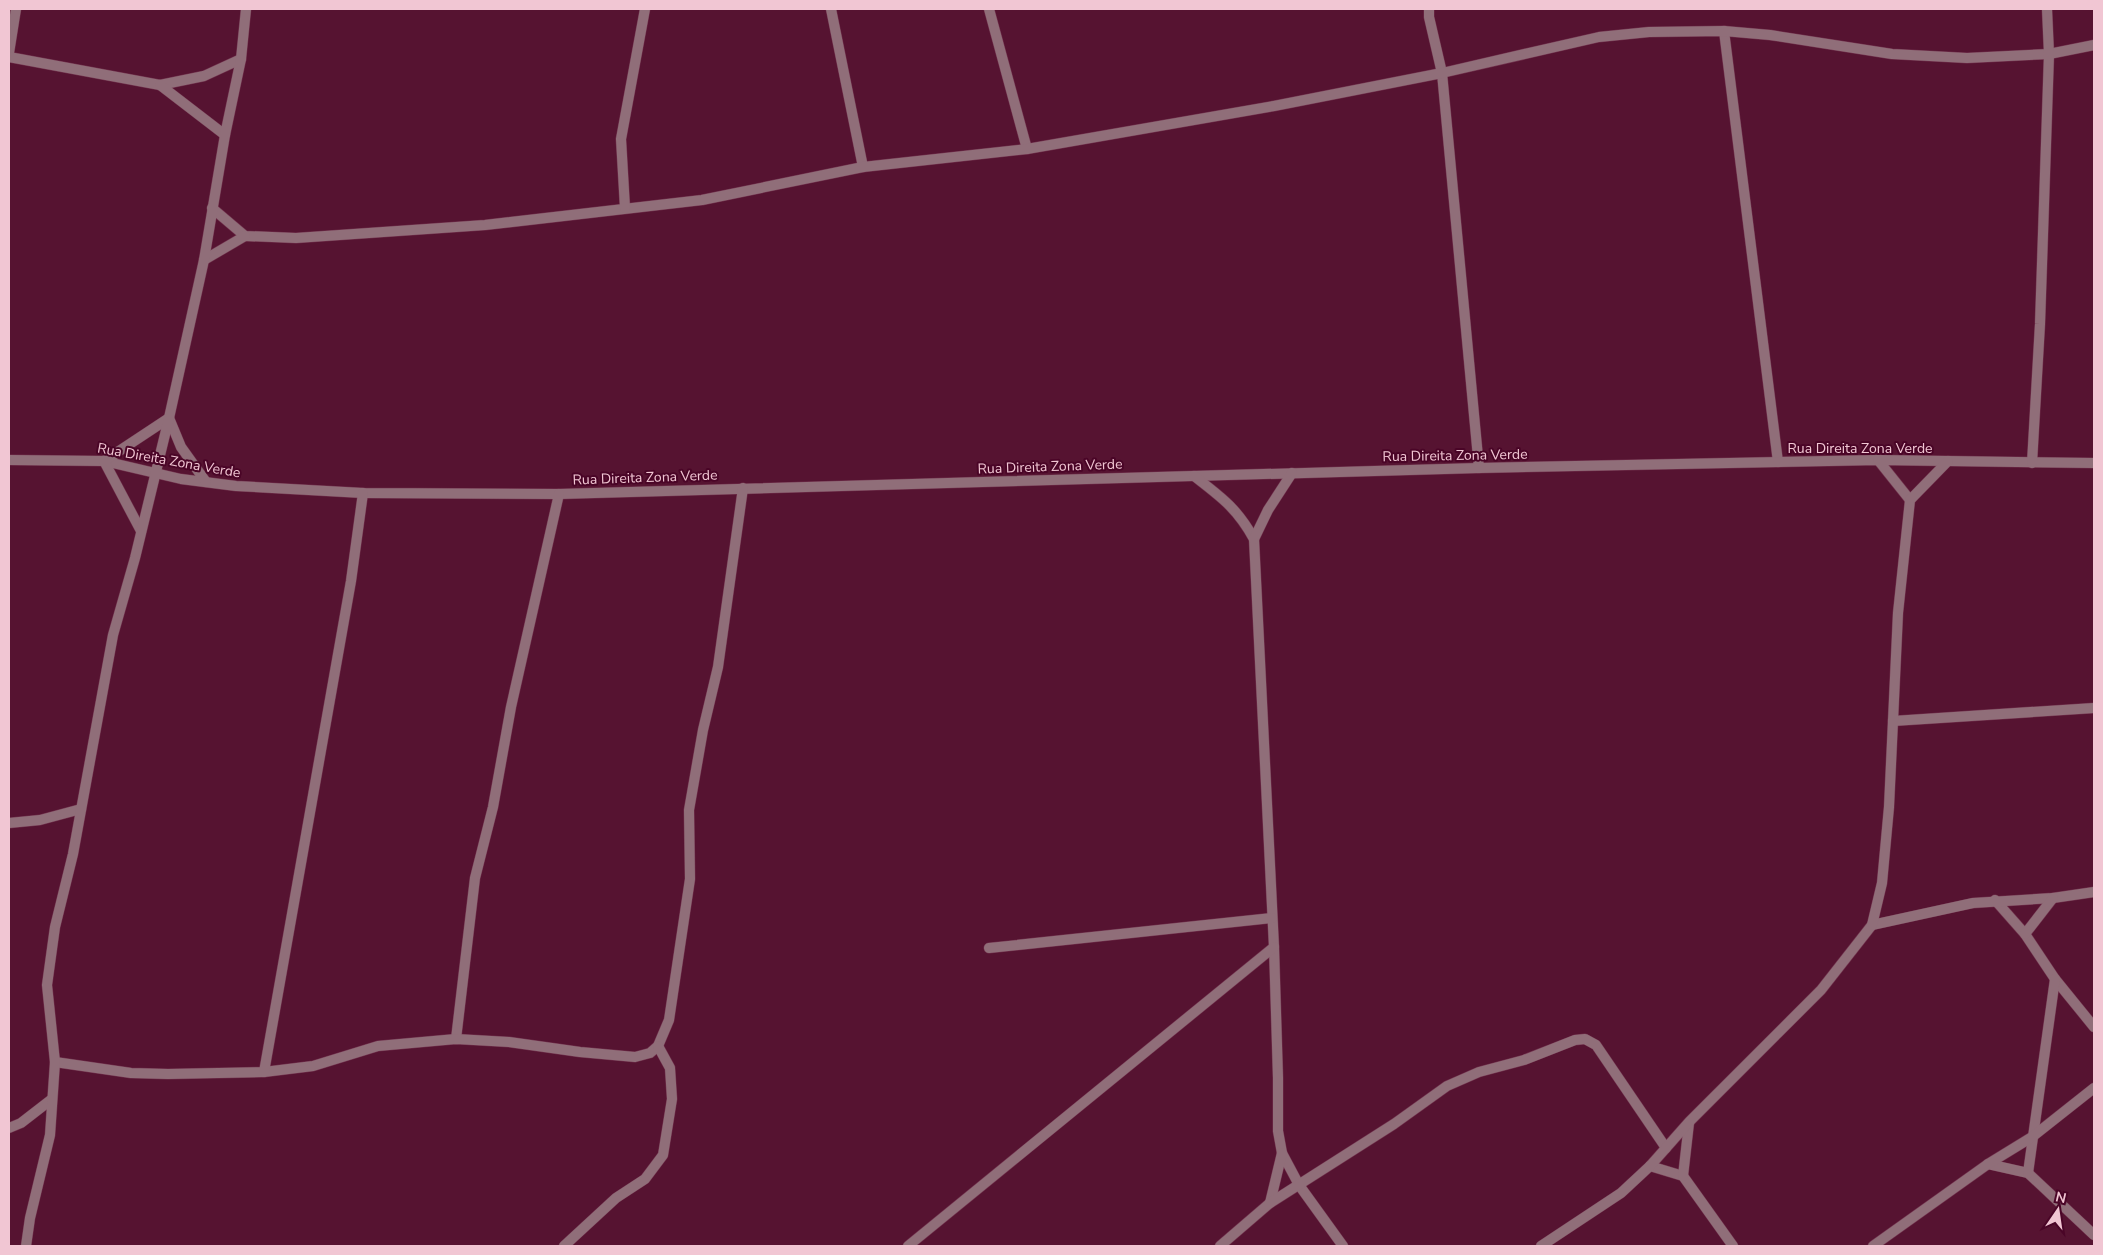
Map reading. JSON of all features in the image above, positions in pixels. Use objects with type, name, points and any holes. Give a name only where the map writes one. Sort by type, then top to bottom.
[{"type":"street","points":[[9,54],[16,9]]},
{"type":"street","points":[[26,1246],[30,1218],[50,1135],[55,1062],[47,986],[55,927],[82,809],[113,635],[169,418],[204,260],[225,134],[241,59],[246,9]]},
{"type":"street","points":[[624,208],[621,139],[645,9]]},
{"type":"street","points":[[831,9],[863,167]]},
{"type":"street","points":[[989,9],[1027,149]]},
{"type":"street","points":[[1429,9],[1429,17],[1442,74],[1479,468]]},
{"type":"street","points":[[2032,462],[2040,324],[2049,54],[2047,9]]},
{"type":"street","points":[[1724,31],[1778,462]]},
{"type":"street","points":[[204,260],[245,236],[296,238],[485,225],[702,200],[863,167],[1027,149],[1264,108],[1442,74],[1599,37],[1649,32],[1724,31],[1892,54],[1967,58],[2049,54],[2094,45]]},
{"type":"street","points":[[9,57],[160,85],[204,76],[241,59]]},
{"type":"street","points":[[160,85],[225,134]]},
{"type":"street","points":[[212,208],[245,236]]},
{"type":"street","points":[[141,531],[104,460],[169,418]]},
{"type":"street","points":[[169,418],[181,447],[206,482]]},
{"type":"street","name":"Rua Direita Zona Verde","points":[[9,460],[104,460],[181,479],[236,486],[362,493],[559,494],[1479,468],[1878,460],[2094,463]]},
{"type":"street","points":[[1878,460],[1910,500]]},
{"type":"street","points":[[1541,1246],[1621,1193],[1650,1166],[1689,1122],[1821,990],[1872,926],[1882,883],[1889,806],[1898,613],[1910,500],[1948,461]]},
{"type":"street","points":[[1254,539],[1268,510],[1292,473]]},
{"type":"street","points":[[1194,476],[1232,505],[1246,523],[1254,539],[1274,948],[1278,1131],[1282,1153],[1299,1185],[1343,1246]]},
{"type":"street","points":[[55,1062],[131,1073],[264,1072],[313,1066],[378,1046],[456,1039],[509,1042],[635,1057],[650,1054],[658,1046],[669,1020],[690,879],[689,810],[703,730],[718,667],[743,488]]},
{"type":"street","points":[[264,1072],[349,591],[362,493]]},
{"type":"street","points":[[456,1039],[475,878],[493,807],[511,707],[559,494]]},
{"type":"street","points":[[1893,721],[2094,708]]},
{"type":"street","points":[[9,823],[40,820],[82,809]]},
{"type":"street","points":[[1872,926],[1928,912],[1995,900],[2053,898],[2094,892]]},
{"type":"street","points":[[2025,934],[2053,898]]},
{"type":"street","points":[[1995,900],[2025,934],[2055,979],[2094,1027]]},
{"type":"street","points":[[989,948],[1272,918]]},
{"type":"street","points":[[908,1246],[1274,948]]},
{"type":"street","points":[[2028,1173],[2055,979]]},
{"type":"street","points":[[1220,1246],[1270,1203],[1394,1124],[1448,1086],[1480,1072],[1524,1060],[1575,1040],[1585,1039],[1596,1046],[1666,1148]]},
{"type":"street","points":[[564,1246],[616,1198],[645,1179],[662,1155],[672,1099],[670,1068],[658,1046]]},
{"type":"street","points":[[1873,1246],[1988,1164],[2032,1137],[2094,1088]]},
{"type":"street","points":[[9,1128],[21,1123],[52,1099]]},
{"type":"street","points":[[1682,1176],[1689,1122]]},
{"type":"street","points":[[1270,1203],[1282,1153]]},
{"type":"street","points":[[1988,1164],[2028,1173],[2094,1235]]},
{"type":"street","points":[[1650,1166],[1682,1176],[1733,1246]]}]
